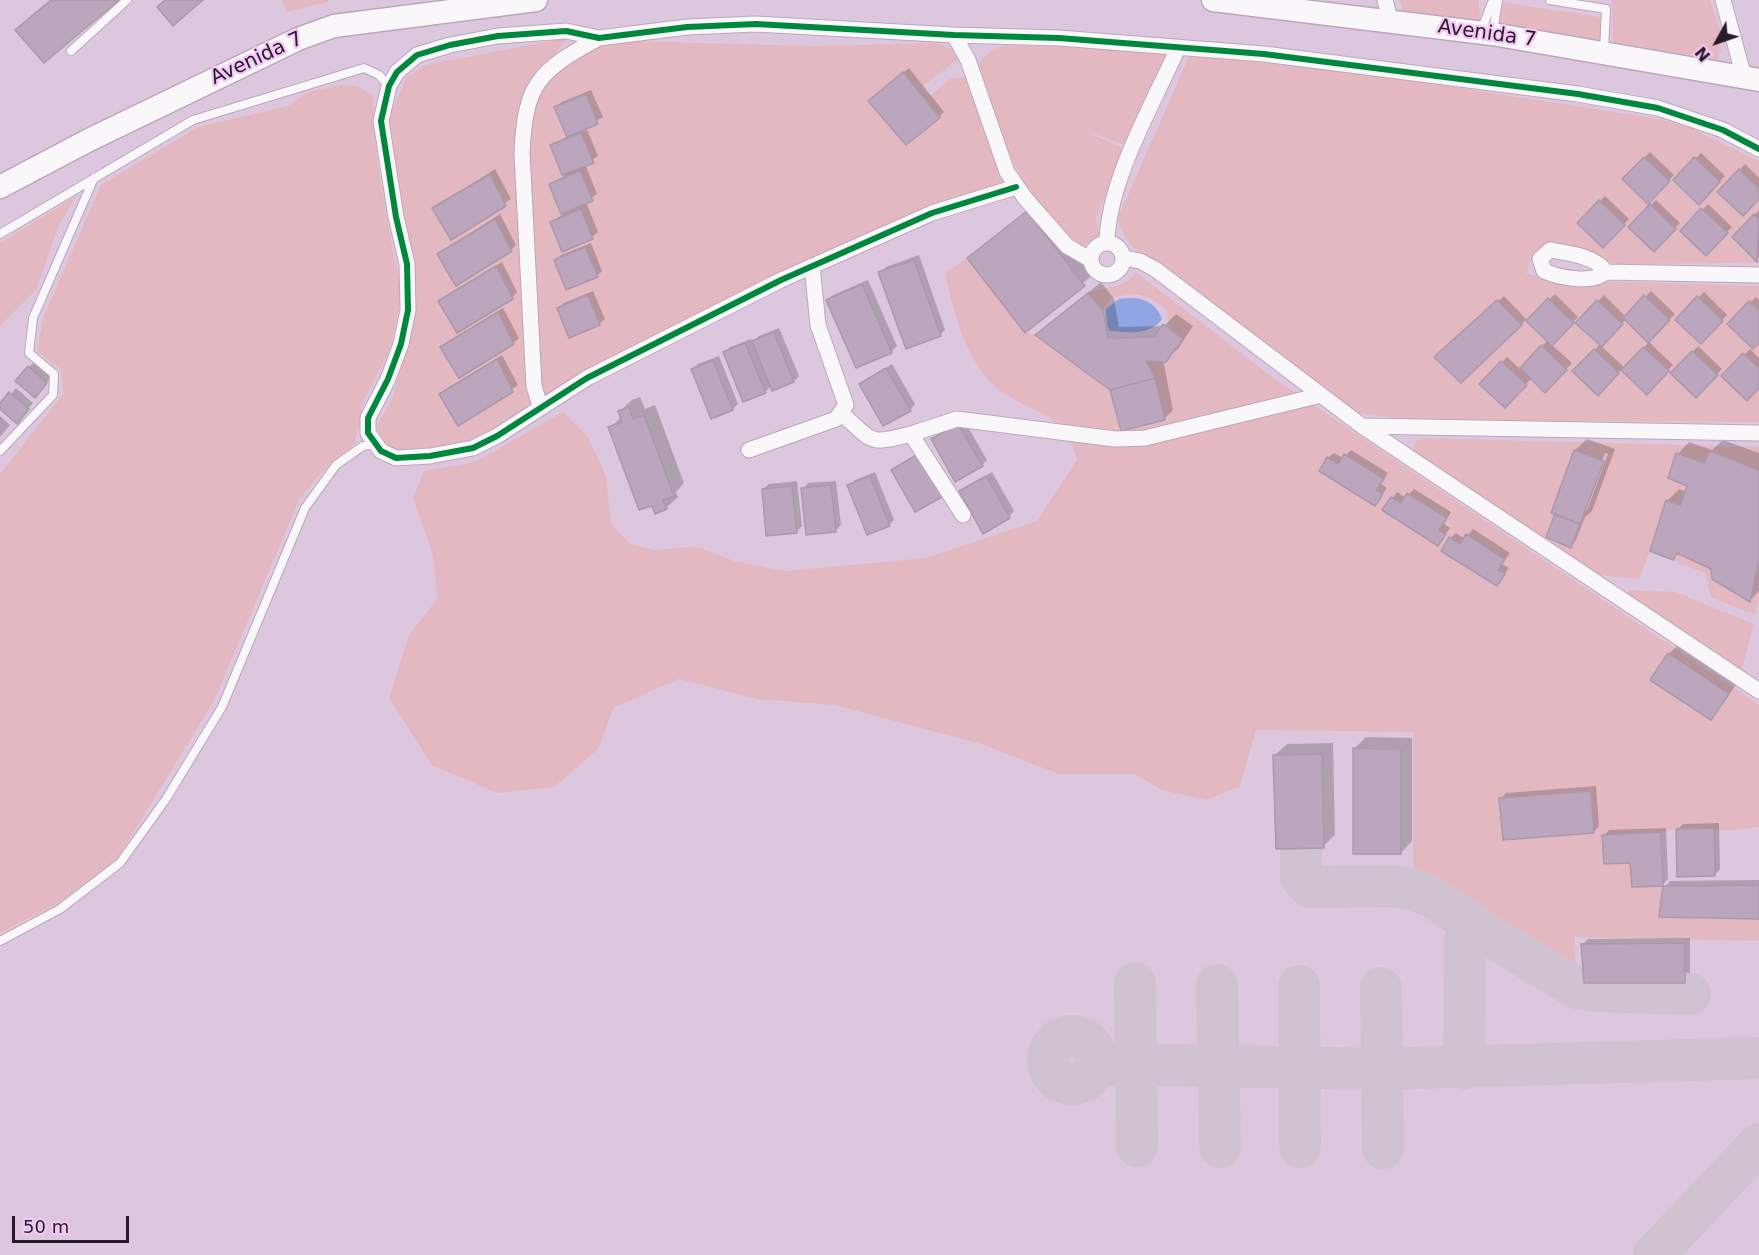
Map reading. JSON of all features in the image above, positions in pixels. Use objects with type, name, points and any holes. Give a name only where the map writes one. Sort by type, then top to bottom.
[{"type":"main road","name":"Avenida 7","points":[[0,187],[89,140],[298,39],[334,26],[536,0]]},
{"type":"main road","name":"Avenida 7","points":[[1213,0],[1387,10],[1486,33],[1751,78]]},
{"type":"street","points":[[1723,0],[1751,78]]},
{"type":"street","points":[[1016,187],[932,213],[812,266],[655,342],[587,378],[540,406],[497,436],[473,448],[430,456],[396,458],[381,451],[368,433],[368,418],[388,379],[401,344],[408,310],[407,264],[396,217],[381,121],[389,86],[397,72],[417,55],[450,45],[498,36],[566,31],[599,38],[687,27],[756,24],[954,35],[1059,38],[1368,66],[1590,96],[1658,108],[1723,130],[1759,149]]},
{"type":"street","points":[[954,35],[968,60],[1007,172],[1016,187],[1067,246],[1091,260],[1095,269],[1109,275],[1118,271],[1124,258],[1120,248],[1107,242]]},
{"type":"street","points":[[540,406],[534,386],[522,153],[524,115],[534,89],[544,74],[599,38]]},
{"type":"street","points":[[1107,242],[1107,220],[1119,182],[1178,48]]},
{"type":"street","points":[[1091,260],[1094,250],[1107,242]]},
{"type":"street","points":[[1124,258],[1140,261],[1155,270],[1362,426],[1759,691]]},
{"type":"street","points":[[749,450],[817,427],[842,414],[846,405],[818,325],[812,266]]},
{"type":"street","points":[[1606,272],[1759,275]]},
{"type":"street","points":[[842,414],[871,440],[879,442],[957,419],[1115,439],[1145,438],[1321,395]]},
{"type":"street","points":[[1362,426],[1759,433]]},
{"type":"street","points":[[911,434],[963,515]]},
{"type":"lane","points":[[71,51],[127,0]]},
{"type":"lane","points":[[1486,33],[1496,0]]},
{"type":"lane","points":[[1551,0],[1606,9],[1604,52]]},
{"type":"lane","points":[[0,234],[193,120],[364,68],[380,75],[389,86]]},
{"type":"lane","points":[[0,451],[53,395],[54,374],[29,353],[33,318],[94,178]]},
{"type":"lane","points":[[0,942],[60,909],[120,863],[166,799],[222,707],[305,508],[336,465],[363,446],[374,444]]},
{"type":"shaded area","points":[[282,0],[328,0],[328,2],[286,12]]},
{"type":"shaded area","points":[[1400,0],[1479,0],[1480,22],[1403,11]]},
{"type":"shaded area","points":[[1612,0],[1710,0],[1720,30],[1719,60],[1613,42]]},
{"type":"shaded area","points":[[1501,2],[1600,17],[1600,41],[1499,26]]},
{"type":"shaded area","points":[[568,38],[527,91],[527,372],[531,406],[473,443],[402,453],[386,446],[379,436],[378,424],[392,399],[414,324],[412,260],[387,123],[406,78],[425,65]]},
{"type":"shaded area","points":[[629,41],[816,46],[937,43],[956,51],[960,58],[922,87],[930,96],[950,79],[969,76],[1008,185],[920,211],[544,398],[539,384],[526,155],[537,93],[549,78],[598,46]]},
{"type":"shaded area","points":[[1003,45],[1168,50],[1127,146],[1083,130],[1125,149],[1096,218],[1099,236],[1082,247],[1066,237],[1048,218],[1031,193],[1015,165],[990,107],[979,62],[990,52]]},
{"type":"shaded area","points":[[1190,54],[1401,79],[1660,119],[1691,128],[1759,161],[1759,263],[1618,264],[1547,244],[1529,263],[1527,274],[1565,280],[1759,286],[1759,422],[1417,420],[1356,413],[1138,252],[1127,240],[1117,220]]},
{"type":"shaded area","points":[[339,85],[357,86],[373,95],[377,159],[394,258],[403,287],[390,350],[363,402],[355,444],[329,464],[299,500],[214,701],[117,859],[60,902],[0,933],[0,474],[64,393],[61,370],[37,351],[43,318],[101,185],[198,127],[288,106],[308,92]]},
{"type":"shaded area","points":[[76,196],[59,225],[36,290],[0,326],[0,243]]},
{"type":"shaded area","points":[[967,258],[1025,332],[1035,335],[1110,390],[1121,431],[1165,420],[1155,378],[1146,361],[1166,362],[1183,339],[1169,329],[1167,310],[1147,297],[1128,295],[1111,298],[1103,310],[1088,293],[1118,285],[1137,273],[1272,377],[1759,705],[1759,827],[1736,830],[1676,829],[1602,835],[1604,864],[1630,863],[1632,887],[1663,886],[1660,917],[1759,919],[1759,941],[1575,937],[1576,982],[1437,894],[1413,884],[1413,732],[1256,730],[1240,786],[1206,800],[1162,790],[1135,774],[1059,774],[981,744],[835,705],[758,699],[679,679],[613,708],[599,748],[554,787],[497,793],[432,765],[389,698],[409,635],[438,598],[432,552],[413,498],[424,471],[475,462],[563,412],[588,437],[606,476],[611,524],[630,544],[655,550],[696,546],[734,561],[785,571],[926,558],[1037,521],[1077,460],[1072,444],[1056,423],[1010,397],[987,379],[963,336],[945,273]],"holes":[[[1591,791],[1594,833],[1503,840],[1499,798]]]},
{"type":"shaded area","points":[[1423,438],[1759,447],[1759,594],[1755,615],[1711,597],[1705,573],[1650,551],[1639,579],[1596,575],[1415,454],[1413,448],[1416,441]]},
{"type":"shaded area","points":[[1629,590],[1676,592],[1754,624],[1741,672],[1626,596]]},
{"type":"water","points":[[1133,298],[1145,301],[1155,307],[1162,319],[1145,331],[1110,331],[1107,326],[1106,309],[1119,299]]},
{"type":"building","points":[[51,0],[119,0],[44,63],[15,30]]},
{"type":"building","points":[[165,0],[203,0],[173,26],[157,7]]},
{"type":"building","points":[[903,72],[940,118],[906,145],[868,101]]},
{"type":"building","points":[[586,94],[598,124],[567,137],[554,107]]},
{"type":"building","points":[[581,133],[594,163],[562,175],[550,145]]},
{"type":"building","points":[[1644,157],[1670,181],[1648,204],[1622,179]]},
{"type":"building","points":[[1694,157],[1720,182],[1699,205],[1673,180]]},
{"type":"building","points":[[1739,169],[1759,188],[1759,199],[1743,216],[1717,192]]},
{"type":"building","points":[[580,171],[593,201],[561,214],[549,184]]},
{"type":"building","points":[[490,174],[506,206],[451,240],[432,208]]},
{"type":"building","points":[[1599,200],[1625,225],[1603,248],[1577,223]]},
{"type":"building","points":[[1650,204],[1676,229],[1654,252],[1628,227]]},
{"type":"building","points":[[1701,208],[1728,233],[1706,256],[1680,231]]},
{"type":"building","points":[[581,209],[593,239],[562,252],[550,222]]},
{"type":"building","points":[[1027,211],[1085,286],[1025,333],[967,258]]},
{"type":"building","points":[[1754,214],[1759,219],[1757,262],[1732,237]]},
{"type":"building","points":[[495,219],[512,251],[456,286],[437,254]]},
{"type":"building","points":[[585,247],[598,277],[566,290],[554,260]]},
{"type":"building","points":[[914,260],[941,336],[906,349],[878,272]]},
{"type":"building","points":[[496,266],[513,299],[457,333],[438,301]]},
{"type":"building","points":[[862,284],[892,353],[856,368],[826,300]]},
{"type":"building","points":[[1088,293],[1103,310],[1108,338],[1154,337],[1163,324],[1183,339],[1166,362],[1146,361],[1155,378],[1110,390],[1035,335]]},
{"type":"building","points":[[588,295],[600,325],[569,338],[557,308]]},
{"type":"building","points":[[1644,295],[1670,320],[1648,343],[1623,318]]},
{"type":"building","points":[[1697,296],[1723,321],[1701,344],[1675,320]]},
{"type":"building","points":[[1548,298],[1574,323],[1552,346],[1526,321]]},
{"type":"building","points":[[1497,300],[1522,325],[1461,383],[1434,357]]},
{"type":"building","points":[[1597,300],[1623,324],[1602,347],[1575,323]]},
{"type":"building","points":[[1749,301],[1759,311],[1759,343],[1753,349],[1727,324]]},
{"type":"building","points":[[498,312],[514,344],[459,378],[440,347]]},
{"type":"building","points":[[774,332],[794,382],[772,391],[752,341]]},
{"type":"building","points":[[745,343],[766,393],[743,402],[723,352]]},
{"type":"building","points":[[1541,345],[1567,370],[1545,393],[1520,368]]},
{"type":"building","points":[[1643,347],[1669,371],[1647,395],[1621,370]]},
{"type":"building","points":[[1594,349],[1619,373],[1598,396],[1572,371]]},
{"type":"building","points":[[1692,351],[1718,375],[1696,398],[1670,373]]},
{"type":"building","points":[[1743,353],[1759,368],[1759,388],[1747,401],[1721,376]]},
{"type":"building","points":[[497,359],[513,392],[458,426],[439,394]]},
{"type":"building","points":[[713,360],[733,410],[711,419],[691,369]]},
{"type":"building","points":[[1501,361],[1527,385],[1505,408],[1479,384]]},
{"type":"building","points":[[28,366],[47,383],[35,398],[15,381]]},
{"type":"building","points":[[886,368],[911,411],[883,426],[859,384]]},
{"type":"building","points":[[1155,378],[1165,420],[1121,431],[1110,390]]},
{"type":"building","points":[[9,392],[29,409],[17,424],[0,409],[0,403]]},
{"type":"building","points":[[629,407],[633,419],[644,415],[674,496],[663,500],[667,509],[655,514],[652,506],[639,510],[608,427],[622,422],[618,411]]},
{"type":"building","points":[[958,424],[983,466],[955,482],[931,439]]},
{"type":"building","points":[[1574,450],[1604,461],[1580,524],[1551,513]]},
{"type":"building","points":[[1710,451],[1759,470],[1759,561],[1750,602],[1712,579],[1711,569],[1677,553],[1673,560],[1650,551],[1666,500],[1680,505],[1687,486],[1668,478],[1676,453],[1704,463]]},
{"type":"building","points":[[918,454],[942,497],[915,512],[891,470]]},
{"type":"building","points":[[1344,454],[1384,479],[1376,490],[1383,494],[1375,506],[1319,471],[1327,457],[1338,464]]},
{"type":"building","points":[[870,476],[890,526],[867,535],[847,485]]},
{"type":"building","points":[[986,476],[1010,518],[983,534],[959,491]]},
{"type":"building","points":[[831,485],[836,532],[806,535],[801,488]]},
{"type":"building","points":[[792,486],[797,533],[766,536],[762,489]]},
{"type":"building","points":[[1407,493],[1447,518],[1439,530],[1446,534],[1438,546],[1382,510],[1391,497],[1401,503]]},
{"type":"building","points":[[1555,514],[1580,524],[1571,548],[1546,537]]},
{"type":"building","points":[[1466,534],[1505,559],[1498,570],[1505,574],[1497,586],[1441,551],[1449,537],[1460,544]]},
{"type":"building","points":[[1668,653],[1729,694],[1711,720],[1650,680]]},
{"type":"building","points":[[1353,748],[1401,749],[1401,854],[1353,854]]},
{"type":"building","points":[[1322,754],[1324,848],[1276,849],[1273,755]]},
{"type":"building","points":[[1591,791],[1594,833],[1503,840],[1499,798]]},
{"type":"building","points":[[1714,828],[1715,876],[1677,877],[1676,829]]},
{"type":"building","points":[[1661,832],[1663,886],[1632,887],[1630,863],[1604,864],[1602,835]]},
{"type":"building","points":[[1759,885],[1759,919],[1659,917],[1663,886]]},
{"type":"building","points":[[1685,943],[1685,983],[1584,983],[1581,944]]},
{"type":"taxiway","points":[[1301,848],[1301,877],[1310,887],[1392,886],[1412,889],[1434,898],[1485,933],[1577,988],[1592,991],[1690,994]]},
{"type":"taxiway","points":[[1464,1068],[1465,940]]},
{"type":"taxiway","points":[[1135,983],[1137,1146]]},
{"type":"taxiway","points":[[1217,985],[1220,1147]]},
{"type":"taxiway","points":[[1299,986],[1300,1147]]},
{"type":"taxiway","points":[[1381,988],[1383,1148]]},
{"type":"taxiway","points":[[1067,1036],[1077,1036],[1089,1043],[1096,1055],[1096,1060],[1096,1065],[1089,1077],[1077,1084],[1067,1084],[1052,1073],[1048,1065],[1048,1055],[1059,1040],[1067,1036]]},
{"type":"taxiway","points":[[1096,1057],[1107,1064],[1380,1069],[1759,1058]]},
{"type":"taxiway","points":[[1654,1255],[1759,1144]]},
{"type":"cycle path","points":[[1016,187],[932,213],[781,280],[587,378],[497,436],[473,448],[430,456],[396,458],[381,451],[368,433],[368,418],[388,379],[401,344],[408,310],[407,264],[396,217],[381,121],[389,86],[397,72],[417,55],[450,45],[498,36],[566,31],[599,38],[687,27],[756,24],[954,35],[1059,38],[1264,54],[1578,94],[1658,108],[1723,130],[1759,149]]}]
